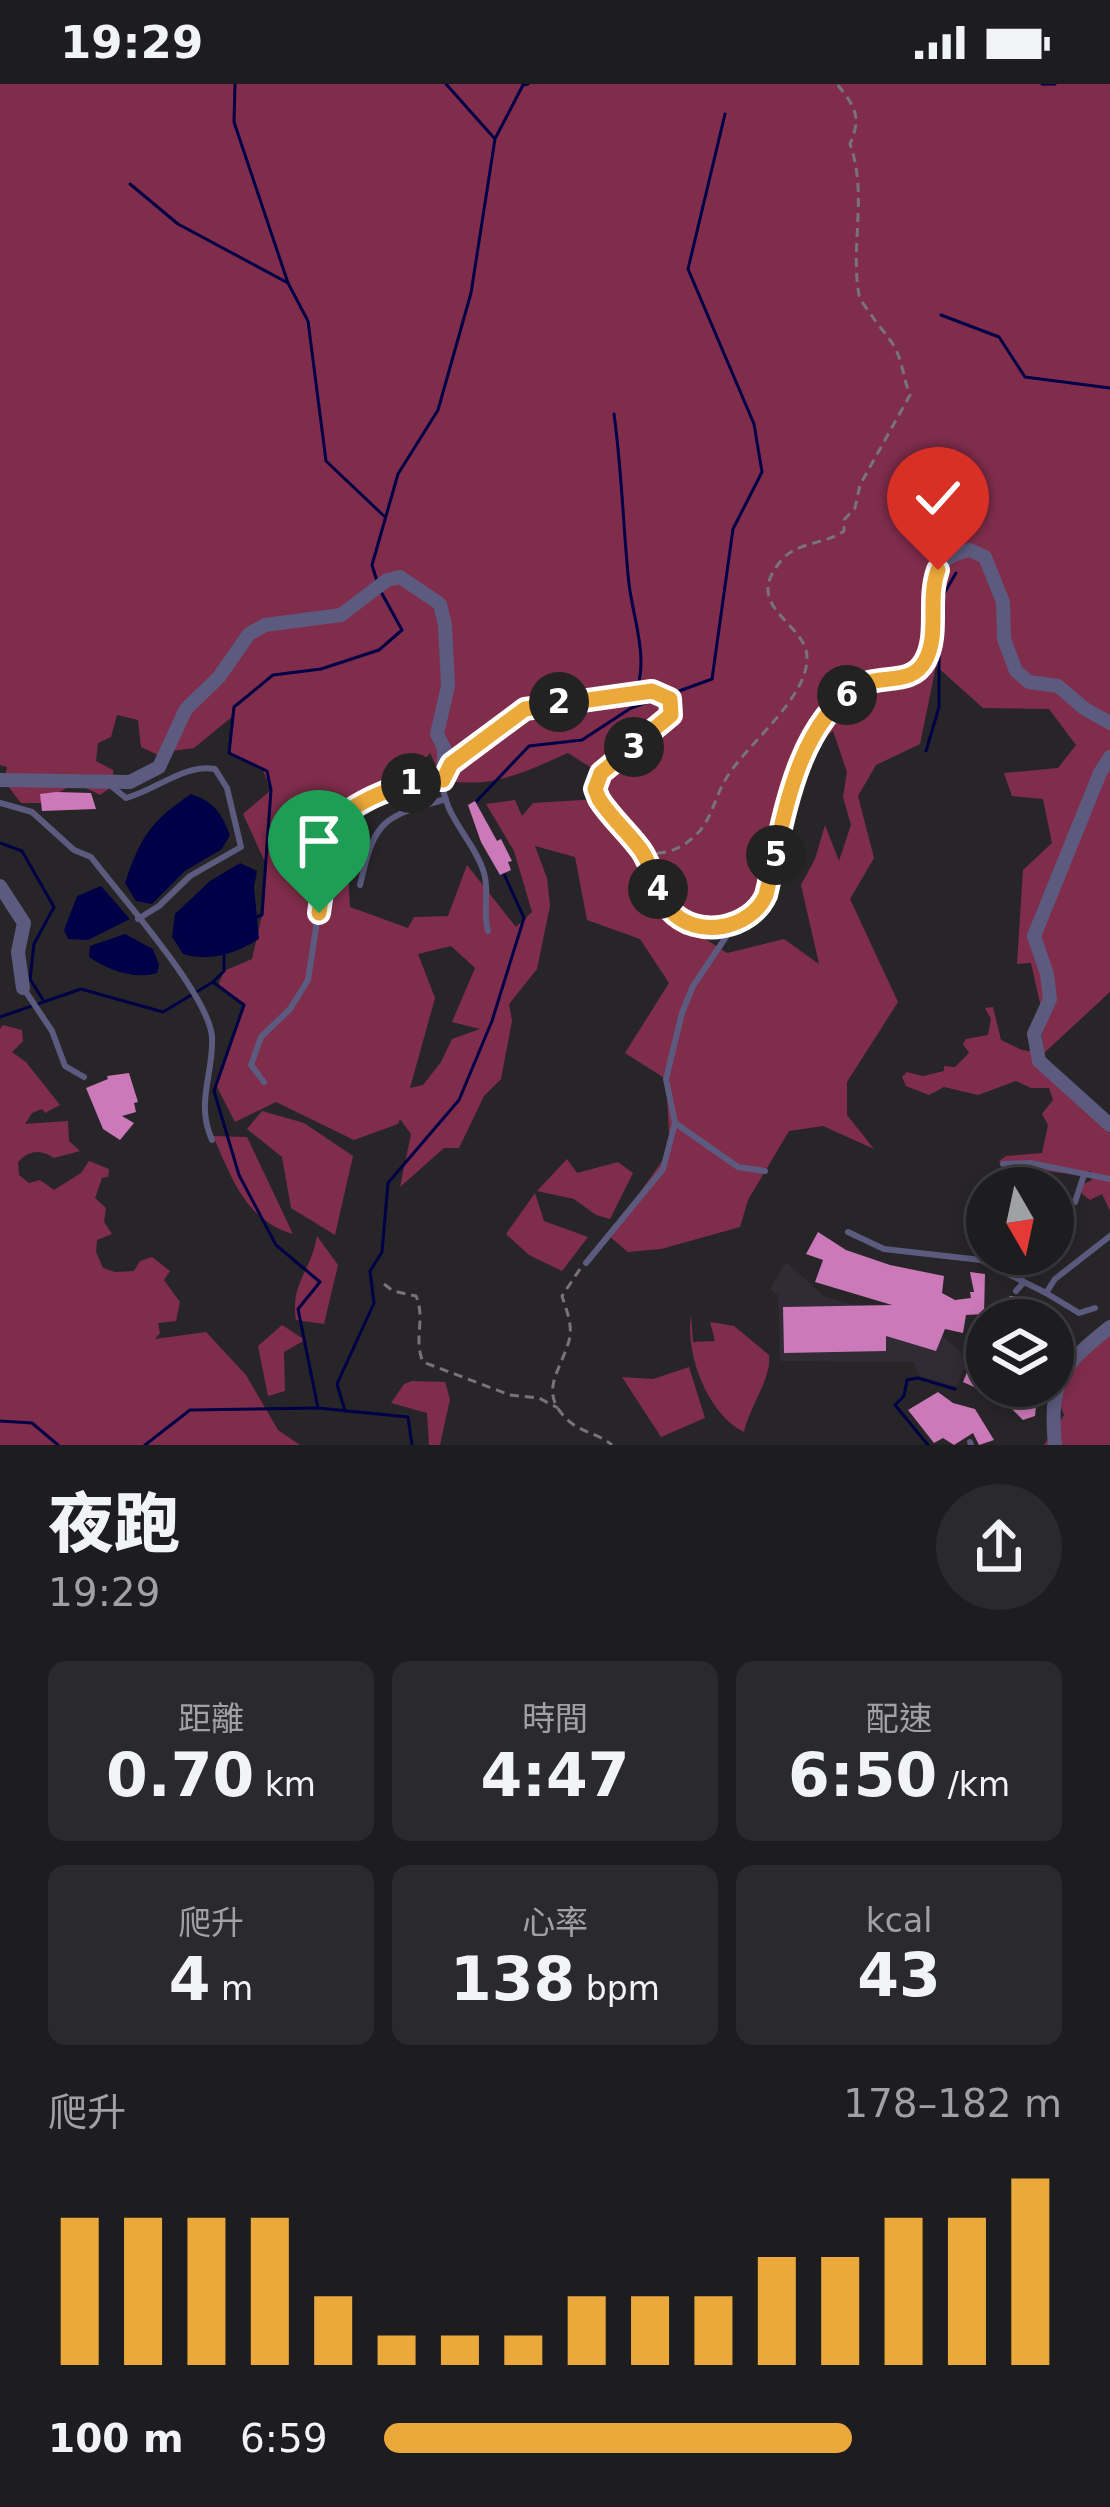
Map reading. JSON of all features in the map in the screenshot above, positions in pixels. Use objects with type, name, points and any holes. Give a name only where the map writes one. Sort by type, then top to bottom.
[{"type":"street","points":[[443,776],[503,722],[534,706],[644,691],[662,693],[670,699],[672,709],[667,722],[601,773],[595,789],[605,809],[643,853],[672,912],[704,926],[734,925],[754,915],[766,895],[794,786],[821,722],[859,686],[906,677],[924,664],[931,645],[934,581],[941,564],[955,554],[974,550],[986,559],[1003,602],[1007,652],[1019,674],[1029,682],[1058,686],[1110,723]]},
{"type":"street","points":[[0,780],[130,782],[159,767],[186,709],[219,677],[249,634],[265,626],[341,615],[387,580],[400,577],[440,604],[446,625],[448,686],[437,734],[444,748],[443,776]]},
{"type":"street","points":[[1110,757],[1034,936],[1050,999],[1034,1034],[1040,1061],[1110,1125]]},
{"type":"street","points":[[0,886],[24,923],[18,952],[23,988]]},
{"type":"street","points":[[0,964],[18,952]]},
{"type":"street","points":[[1055,1445],[1054,1387],[1078,1355],[1110,1327]]},
{"type":"lane","points":[[106,781],[125,798],[200,766],[214,769],[227,788],[242,847],[190,875],[159,906],[138,919]]},
{"type":"lane","points":[[264,1082],[251,1065],[252,1057],[261,1037],[290,1009],[308,980],[331,829],[338,817],[393,788],[443,776],[446,799],[482,867],[488,931]]},
{"type":"lane","points":[[360,885],[370,843],[384,821],[446,799]]},
{"type":"lane","points":[[0,802],[32,812],[74,850],[91,857],[201,1004],[212,1036],[203,1103],[212,1139]]},
{"type":"lane","points":[[586,1263],[663,1169],[675,1123],[666,1079],[682,1012],[693,986],[734,925]]},
{"type":"lane","points":[[23,988],[39,1009],[65,1066],[84,1077]]},
{"type":"lane","points":[[675,1123],[738,1167],[765,1172]]},
{"type":"lane","points":[[1003,1164],[1030,1163],[1110,1179]]},
{"type":"lane","points":[[1074,1202],[1084,1175]]},
{"type":"lane","points":[[848,1232],[884,1249],[980,1260],[1079,1313],[1095,1308]]},
{"type":"lane","points":[[1046,1292],[1055,1279],[1110,1236]]},
{"type":"lane","points":[[1016,1291],[1024,1282]]},
{"type":"path","points":[[643,853],[666,854],[708,822],[726,778],[805,678],[808,653],[802,638],[773,609],[769,587],[780,561],[812,541],[831,541],[844,531],[860,484],[910,395],[898,353],[859,297],[854,258],[861,208],[850,144],[858,125],[857,109],[837,84]]},
{"type":"path","points":[[558,1408],[550,1385],[571,1327],[562,1296],[571,1277],[586,1263]]},
{"type":"path","points":[[384,1284],[416,1296],[423,1311],[416,1346],[423,1362],[510,1395],[539,1399],[612,1445]]},
{"type":"shaded area","points":[[0,84],[1110,84],[1110,992],[1043,1054],[1110,1133],[1110,1211],[1102,1194],[1090,1200],[1082,1194],[1081,1185],[1092,1180],[1091,1171],[1003,1167],[999,1161],[1006,1156],[1042,1153],[1048,1125],[1042,1114],[1053,1100],[1049,1088],[1031,1088],[1016,1081],[978,1095],[944,1087],[929,1095],[906,1086],[902,1077],[907,1072],[923,1076],[944,1071],[944,1066],[955,1067],[969,1053],[963,1044],[966,1039],[988,1035],[991,1019],[985,1008],[993,1007],[1001,1040],[1043,1053],[1040,1003],[1031,963],[1017,964],[1023,870],[1052,843],[1043,799],[1012,796],[1004,773],[1058,768],[1076,745],[1049,709],[983,708],[936,666],[920,744],[876,765],[858,796],[874,858],[850,899],[898,1002],[847,1082],[847,1115],[874,1149],[823,1126],[789,1131],[748,1200],[740,1227],[661,1249],[628,1252],[609,1236],[670,1150],[666,1079],[625,1053],[669,983],[640,939],[587,920],[575,857],[535,846],[547,878],[550,906],[537,969],[509,1004],[512,1021],[501,1079],[484,1096],[459,1148],[444,1148],[400,1187],[411,1134],[400,1119],[398,1124],[354,1140],[276,1102],[235,1122],[216,1085],[244,1005],[218,986],[224,971],[252,959],[262,915],[265,862],[243,814],[271,790],[262,768],[229,753],[233,716],[194,748],[164,752],[162,757],[141,747],[138,720],[117,715],[111,737],[98,743],[96,761],[113,770],[114,785],[100,795],[71,787],[46,803],[21,803],[4,781],[7,767],[0,765]],"holes":[[[833,731],[847,772],[843,797],[851,825],[839,861],[825,825],[801,885],[819,964],[784,939],[727,953],[704,938],[746,926],[777,890],[801,758]],[[430,753],[443,780],[507,777],[568,753],[601,774],[598,799],[533,803],[522,816],[515,800],[486,804],[514,851],[532,912],[516,927],[467,865],[448,916],[414,917],[408,928],[350,907],[344,800],[406,782]],[[451,946],[475,968],[452,1022],[480,1029],[452,1039],[423,1085],[410,1088],[435,998],[418,954]]]},
{"type":"shaded area","points":[[191,794],[216,809],[230,835],[222,849],[185,871],[152,904],[136,901],[125,883],[136,853],[156,822]]},
{"type":"shaded area","points":[[240,863],[257,871],[259,939],[222,955],[183,954],[172,937],[175,914],[210,881]]},
{"type":"shaded area","points":[[101,886],[130,919],[88,940],[68,939],[64,930],[77,896]]},
{"type":"shaded area","points":[[125,934],[153,949],[157,973],[122,972],[89,957],[90,946]]},
{"type":"shaded area","points":[[3,1025],[22,1030],[23,1041],[12,1052],[26,1062],[60,1105],[32,1113],[25,1124],[68,1121],[69,1141],[80,1151],[54,1158],[31,1153],[18,1162],[19,1175],[29,1183],[40,1180],[54,1190],[81,1173],[89,1161],[109,1169],[95,1198],[106,1208],[104,1222],[112,1234],[97,1240],[103,1268],[134,1271],[140,1261],[152,1257],[170,1271],[164,1280],[180,1302],[176,1321],[158,1323],[160,1333],[155,1339],[206,1332],[246,1375],[278,1430],[300,1445],[0,1445]]},
{"type":"shaded area","points":[[262,1111],[304,1123],[353,1156],[335,1235],[291,1208],[282,1157],[247,1129]]},
{"type":"shaded area","points":[[213,1136],[247,1137],[293,1234],[252,1208]]},
{"type":"shaded area","points":[[567,1159],[577,1173],[618,1162],[633,1173],[610,1219],[574,1199],[537,1191]]},
{"type":"shaded area","points":[[535,1193],[544,1221],[588,1237],[562,1271],[529,1255],[506,1234]]},
{"type":"shaded area","points":[[317,1236],[338,1265],[324,1324],[296,1320],[298,1287]]},
{"type":"shaded area","points":[[786,1262],[825,1297],[906,1317],[941,1335],[966,1357],[957,1387],[919,1376],[914,1362],[780,1361],[778,1295],[770,1289]]},
{"type":"shaded area","points":[[691,1315],[693,1342],[715,1341],[710,1322],[734,1326],[769,1355],[767,1373],[744,1432],[719,1411],[701,1381],[692,1347]]},
{"type":"shaded area","points":[[1110,1320],[1110,1445],[1044,1445],[1064,1415],[1061,1407],[1074,1407],[1074,1352]]},
{"type":"shaded area","points":[[282,1325],[305,1340],[284,1352],[285,1391],[268,1396],[258,1346]]},
{"type":"shaded area","points":[[689,1367],[705,1418],[661,1437],[622,1377],[653,1379]]},
{"type":"shaded area","points":[[445,1382],[450,1399],[440,1445],[429,1445],[427,1413],[391,1403],[404,1384]]},
{"type":"building","points":[[91,793],[96,809],[42,811],[40,794]]},
{"type":"building","points":[[475,801],[512,861],[508,862],[511,870],[500,875],[468,805]]},
{"type":"building","points":[[129,1073],[138,1102],[134,1103],[136,1112],[122,1116],[134,1123],[120,1140],[103,1129],[86,1088],[107,1076]]},
{"type":"building","points":[[818,1232],[846,1250],[944,1276],[942,1293],[955,1300],[971,1298],[971,1275],[985,1275],[984,1299],[966,1299],[963,1333],[945,1329],[936,1351],[886,1336],[886,1351],[784,1353],[783,1307],[892,1305],[815,1282],[823,1260],[806,1254]]},
{"type":"building","points":[[938,1392],[953,1403],[975,1409],[994,1440],[979,1445],[973,1433],[954,1445],[943,1438],[934,1443],[908,1410]]},
{"type":"building","points":[[1010,1407],[1036,1407],[1035,1416],[1023,1420]]},
{"type":"waterway","points":[[235,84],[234,122],[288,283]]},
{"type":"waterway","points":[[377,581],[372,565],[398,474],[438,410],[471,293],[495,139],[446,84]]},
{"type":"waterway","points":[[496,137],[523,85],[528,84]]},
{"type":"waterway","points":[[1042,84],[1055,84]]},
{"type":"waterway","points":[[668,695],[712,679],[733,529],[762,472],[754,424],[688,269],[725,114]]},
{"type":"waterway","points":[[130,184],[178,224],[288,283],[308,321],[326,461],[384,516]]},
{"type":"waterway","points":[[941,315],[999,337],[1025,377],[1110,388]]},
{"type":"waterway","points":[[614,414],[629,584],[640,648],[638,686]]},
{"type":"waterway","points":[[926,751],[939,707],[939,602],[956,573]]},
{"type":"waterway","points":[[256,917],[262,915],[271,790],[267,771],[229,753],[234,707],[273,675],[321,669],[379,650],[402,630],[380,590]]},
{"type":"waterway","points":[[473,805],[529,746],[582,740],[631,708],[659,698]]},
{"type":"waterway","points":[[0,843],[22,851],[54,907],[34,944],[30,979],[43,1000]]},
{"type":"waterway","points":[[345,1411],[337,1384],[374,1303],[370,1271],[382,1252],[388,1183],[459,1100],[492,1021],[524,918],[504,874]]},
{"type":"waterway","points":[[213,982],[224,971],[224,953]]},
{"type":"waterway","points":[[0,1017],[81,989],[163,1012],[213,982],[244,1005],[214,1091],[239,1175],[276,1245],[320,1282],[298,1309],[318,1408]]},
{"type":"waterway","points":[[928,1445],[895,1405],[904,1396],[907,1380],[918,1378],[955,1389]]},
{"type":"waterway","points":[[145,1445],[190,1410],[318,1408],[408,1417],[412,1445]]},
{"type":"waterway","points":[[0,1421],[32,1423],[58,1445]]},
{"type":"route","points":[[319,913],[331,829],[338,817],[393,788],[426,778],[443,780],[451,764],[525,709],[652,691],[670,699],[667,722],[601,773],[595,789],[605,809],[645,856],[672,912],[704,926],[744,922],[766,895],[794,786],[821,722],[859,686],[906,677],[924,664],[931,645],[930,598],[938,570]]}]
